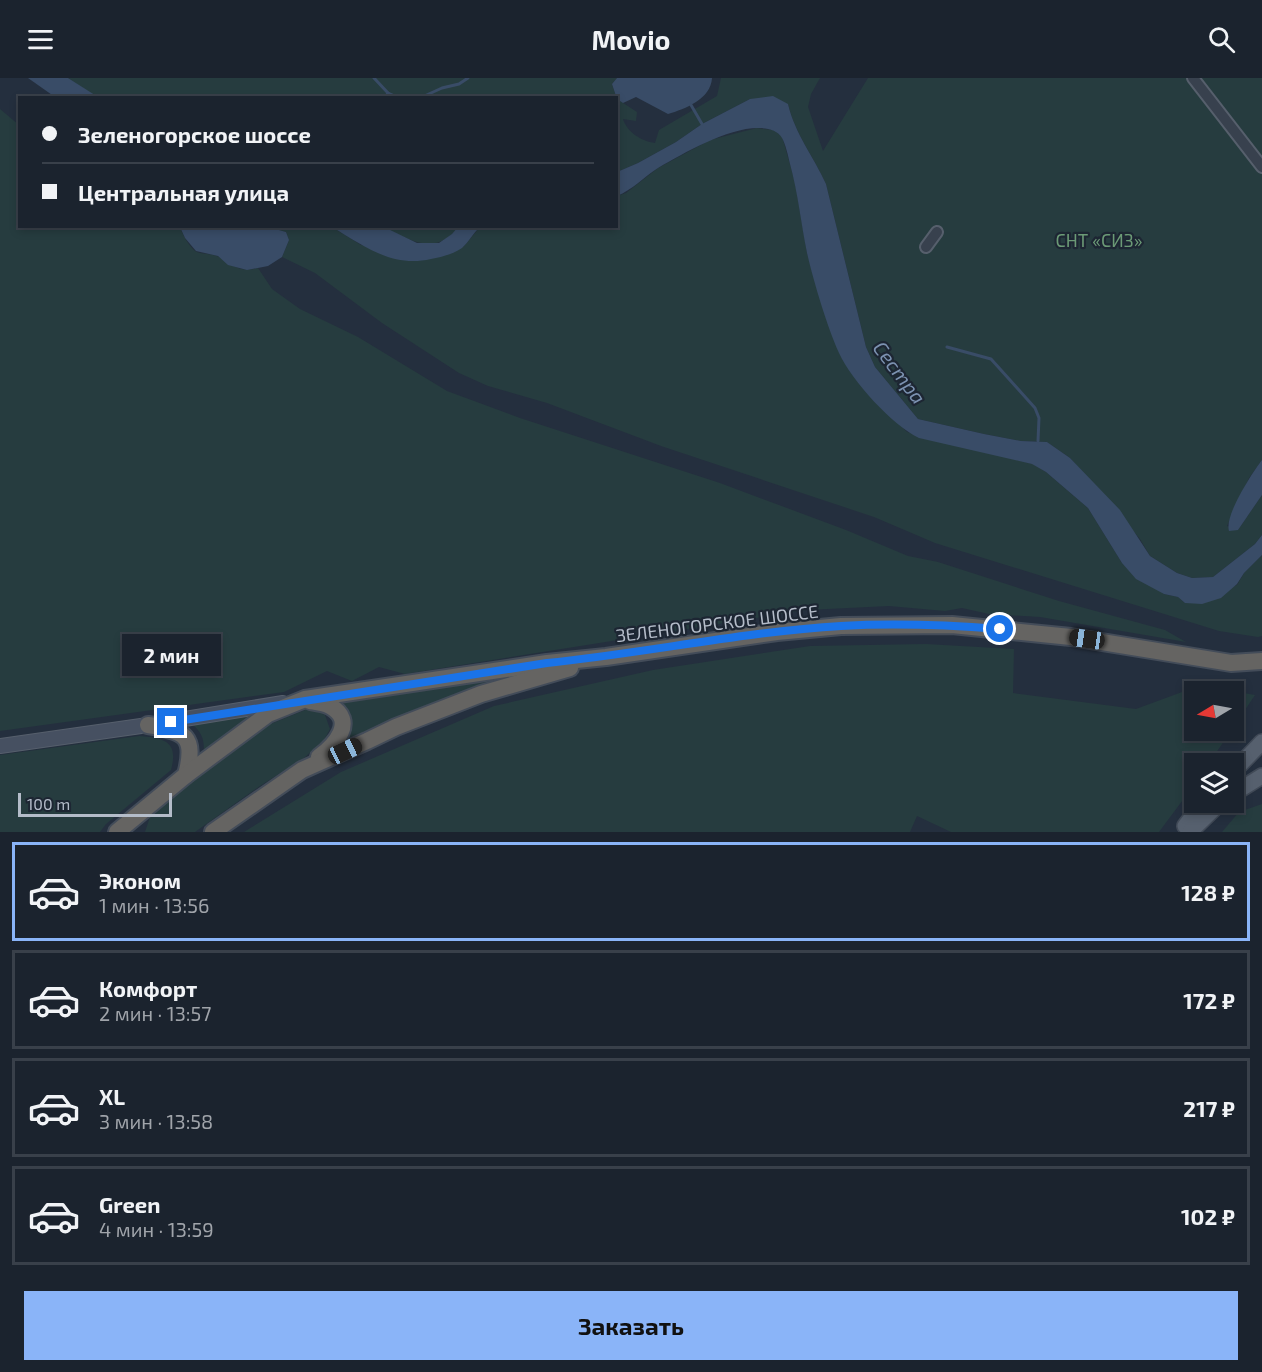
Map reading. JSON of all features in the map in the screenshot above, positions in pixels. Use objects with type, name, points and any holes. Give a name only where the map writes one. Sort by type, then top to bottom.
[{"type":"highway","name":"ЗЕЛЕНОГОРСКОЕ ШОССЕ","points":[[117,832],[268,714],[305,699],[547,663],[606,657],[777,632],[841,626],[952,625],[1131,645],[1231,663],[1262,660]]},
{"type":"highway","name":"ЗЕЛЕНОГОРСКОЕ ШОССЕ","points":[[213,832],[302,770],[396,727],[481,694],[606,657]]},
{"type":"highway","points":[[302,770],[333,746],[342,733],[342,721],[338,712],[329,706],[305,699]]},
{"type":"highway","points":[[148,725],[170,728],[183,735],[190,744],[186,776]]},
{"type":"highway","points":[[137,832],[141,811]]},
{"type":"main road","points":[[0,746],[305,699]]},
{"type":"main road","points":[[1244,761],[1262,742]]},
{"type":"main road","points":[[1244,787],[1262,776]]},
{"type":"main road","points":[[1180,832],[1195,813]]},
{"type":"main road","points":[[1190,832],[1210,813]]},
{"type":"street","points":[[1193,78],[1262,167]]},
{"type":"street","points":[[926,247],[937,231]]},
{"type":"green space","name":"СНТ «СИЗ»","points":[[68,78],[617,78],[612,84],[616,96],[95,96]]},
{"type":"green space","name":"СНТ «СИЗ»","points":[[721,78],[820,78],[811,94],[808,107],[823,151],[868,78],[1262,78],[1262,460],[1249,478],[1227,526],[1238,530],[1262,495],[1262,535],[1255,544],[1213,577],[1192,578],[1177,573],[1150,556],[1140,539],[1070,458],[1047,442],[1021,441],[918,419],[875,367],[866,347],[826,184],[800,135],[788,104],[750,99],[702,124],[676,142],[618,172],[618,100],[637,112],[636,121],[623,119],[628,128],[635,135],[655,143],[659,130],[717,96]]},
{"type":"green space","points":[[0,109],[18,124],[18,228],[180,228],[195,251],[216,256],[241,269],[258,268],[272,289],[300,309],[358,337],[447,391],[520,418],[720,483],[908,556],[938,562],[1059,601],[1165,630],[1186,642],[1040,617],[989,614],[962,608],[945,611],[889,606],[807,610],[405,674],[379,667],[352,681],[327,671],[284,692],[0,731]]},
{"type":"green space","points":[[757,128],[773,130],[782,136],[795,182],[807,253],[840,354],[859,383],[907,432],[1033,464],[1046,472],[1088,508],[1122,563],[1164,594],[1178,597],[1185,603],[1237,585],[1244,573],[1262,555],[1262,636],[1219,631],[935,543],[874,517],[661,446],[547,403],[488,386],[459,373],[382,323],[315,273],[282,257],[289,240],[286,232],[272,228],[334,228],[361,245],[463,247],[479,228],[618,228],[618,196],[626,193],[658,168],[710,140]]},
{"type":"green space","points":[[386,228],[457,228],[442,241],[432,243],[413,241]]},
{"type":"green space","points":[[926,644],[1014,649],[1013,693],[1136,709],[1184,691],[1184,741],[1224,741],[1216,753],[1184,753],[1184,798],[1159,832],[951,832],[917,816],[910,832],[244,832],[341,772],[494,706],[653,670],[810,646]]},
{"type":"green space","points":[[574,662],[415,714],[349,740],[349,719],[339,701]]},
{"type":"green space","points":[[1244,693],[1255,695],[1244,712]]},
{"type":"green space","points":[[310,708],[325,715],[330,729],[324,740],[304,758],[195,832],[145,832],[151,814],[189,780],[268,725]]},
{"type":"green space","points":[[264,711],[204,751],[201,735],[191,723]]},
{"type":"green space","points":[[139,736],[162,740],[171,747],[173,760],[171,770],[106,824],[100,832],[0,832],[0,755]]},
{"type":"green space","points":[[1262,804],[1262,832],[1222,832],[1238,813],[1244,813],[1244,810]]},
{"type":"water","points":[[28,78],[68,78],[96,96],[54,96]]},
{"type":"water","points":[[617,78],[712,78],[707,92],[696,102],[668,114],[636,97],[623,103],[618,100],[612,84]]},
{"type":"water","points":[[773,96],[788,104],[800,135],[826,184],[866,347],[875,367],[918,419],[1021,441],[1047,442],[1070,458],[1120,510],[1150,556],[1177,573],[1192,578],[1213,577],[1255,544],[1262,535],[1262,555],[1244,573],[1237,584],[1221,598],[1202,604],[1185,603],[1178,597],[1164,594],[1136,579],[1122,563],[1088,508],[1046,472],[1032,464],[919,438],[885,413],[853,376],[834,342],[810,265],[787,151],[782,138],[775,131],[758,128],[746,129],[720,137],[658,168],[618,195],[618,172],[638,163],[676,142],[702,124],[750,99]]},
{"type":"water","points":[[180,228],[272,228],[286,232],[289,240],[282,257],[268,266],[247,270],[228,265],[218,256],[196,251],[185,238]]},
{"type":"water","points":[[334,228],[386,228],[417,243],[439,243],[457,228],[479,228],[459,250],[451,254],[417,261],[391,258]]},
{"type":"water","points":[[1262,460],[1262,495],[1238,530],[1229,531],[1235,505]]},
{"type":"waterway","points":[[374,78],[388,93]]},
{"type":"waterway","points":[[424,96],[459,84],[468,78]]},
{"type":"waterway","points":[[386,96],[388,93],[395,96]]},
{"type":"waterway","points":[[691,105],[702,124]]},
{"type":"waterway","points":[[947,347],[991,359],[1035,408],[1039,418],[1038,441]]},
{"type":"route","points":[[171,722],[305,699],[547,663],[606,657],[777,632],[841,626],[901,625],[952,625],[1000,629]]},
{"type":"water label","name":"Сестра","points":[[900,372]]}]
